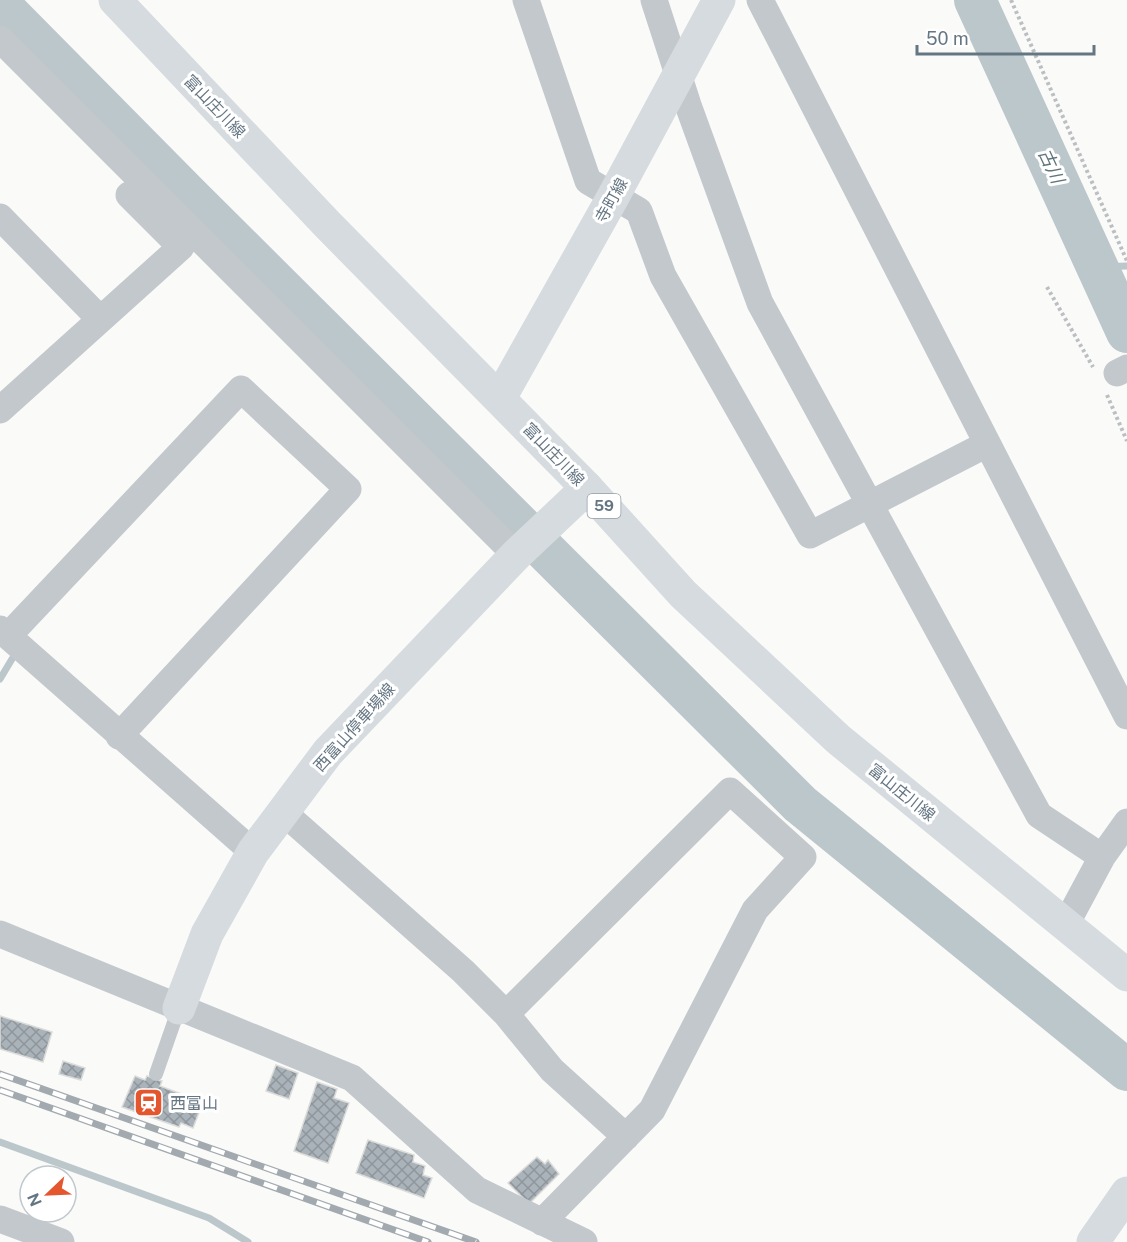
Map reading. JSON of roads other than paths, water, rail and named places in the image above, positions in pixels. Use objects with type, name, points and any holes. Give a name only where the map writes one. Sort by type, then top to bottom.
[{"type":"main road","name":"富山庄川線","points":[[115,0],[327,224],[587,488],[683,594],[838,739],[1127,975]]},
{"type":"main road","name":"寺町線","points":[[500,398],[613,197],[719,0]]},
{"type":"main road","name":"西富山停車場線","points":[[179,1008],[207,934],[253,852],[328,752],[516,555],[587,488]]},
{"type":"main road","points":[[1093,1242],[1127,1193]]},
{"type":"street","points":[[526,0],[588,182],[639,211],[663,276],[810,535],[987,444]]},
{"type":"street","points":[[654,0],[688,105],[760,303],[1039,815],[1102,857]]},
{"type":"street","points":[[760,0],[1127,716]]},
{"type":"street","points":[[0,39],[516,555]]},
{"type":"street","points":[[0,63],[181,247],[0,410]]},
{"type":"street","points":[[5,231],[100,320]]},
{"type":"street","points":[[119,736],[348,489],[241,389],[4,632],[119,736],[253,852]]},
{"type":"street","points":[[506,1014],[730,791],[803,857],[755,910],[652,1110],[542,1222]]},
{"type":"street","points":[[284,812],[463,971],[506,1014],[552,1070],[626,1137]]},
{"type":"street","points":[[1065,926],[1102,857],[1127,822]]},
{"type":"street","points":[[0,934],[352,1078],[477,1190],[584,1242]]},
{"type":"street","points":[[0,1219],[61,1242]]},
{"type":"lane","points":[[156,1074],[179,1008]]},
{"type":"waterway","name":"古川","points":[[975,0],[1127,332]]},
{"type":"waterway","points":[[0,5],[800,804],[1127,1070]]},
{"type":"waterway","points":[[1097,267],[1127,266]]},
{"type":"waterway","points":[[0,679],[12,659]]},
{"type":"waterway","points":[[0,1142],[209,1218],[248,1242]]},
{"type":"railway","points":[[0,1074],[476,1242]]},
{"type":"railway","points":[[0,1090],[428,1242]]},
{"type":"place","name":"西富山","points":[[149,1103]]}]
